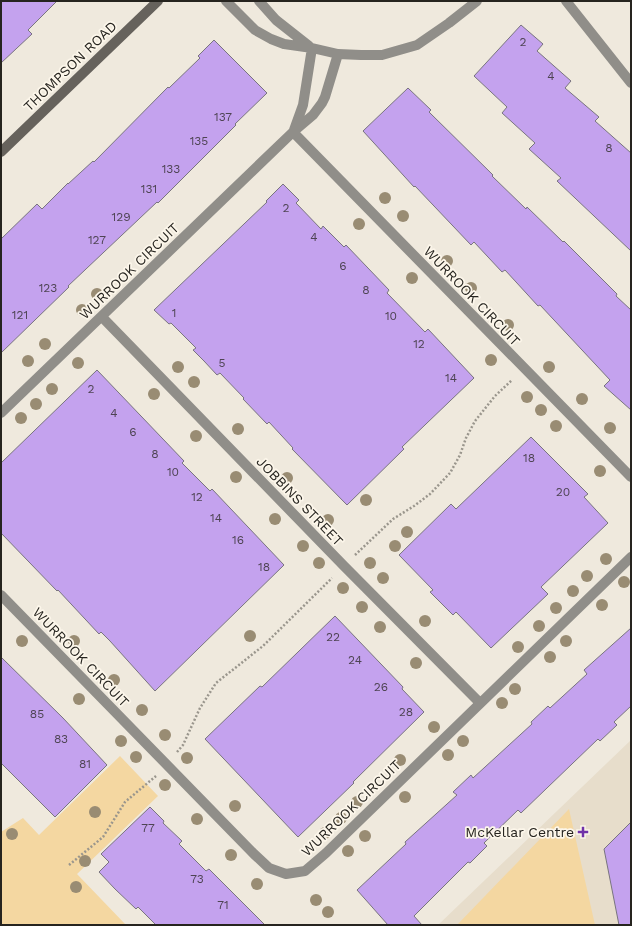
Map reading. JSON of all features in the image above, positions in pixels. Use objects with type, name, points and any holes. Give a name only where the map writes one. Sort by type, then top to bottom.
[{"type":"main road","name":"THOMPSON ROAD","points":[[1,152],[158,1]]},
{"type":"street","points":[[226,1],[255,30],[266,37],[284,44],[338,54],[382,55],[417,45],[449,24],[477,1]]},
{"type":"street","points":[[259,1],[281,24],[312,48]]},
{"type":"street","points":[[566,1],[631,83]]},
{"type":"street","name":"WURROOK CIRCUIT","points":[[293,132],[303,104],[312,48]]},
{"type":"street","name":"WURROOK CIRCUIT","points":[[1,413],[293,132],[313,115],[325,97],[338,54]]},
{"type":"street","name":"WURROOK CIRCUIT","points":[[293,132],[631,477]]},
{"type":"street","name":"JOBBINS STREET","points":[[102,317],[338,560],[480,703]]},
{"type":"street","name":"WURROOK CIRCUIT","points":[[1,595],[254,854],[269,868],[286,874],[306,871],[326,853],[631,557]]},
{"type":"path","points":[[355,555],[393,519],[430,494],[450,473],[475,421],[495,396],[514,378]]},
{"type":"path","points":[[176,754],[183,745],[200,708],[216,683],[263,646],[335,575]]},
{"type":"path","points":[[69,865],[103,837],[124,802],[157,775]]},
{"type":"shaded area","name":"McKellar Centre","points":[[631,740],[631,925],[438,925]]},
{"type":"shaded area","points":[[120,756],[158,796],[77,874],[126,925],[1,925],[1,832],[23,818],[39,835]]},
{"type":"shaded area","points":[[569,809],[595,925],[457,925]]},
{"type":"building","points":[[1,1],[57,1],[28,30],[32,34],[1,63]]},
{"type":"building","points":[[521,25],[543,44],[537,51],[571,81],[565,88],[599,117],[595,121],[631,153],[631,251],[557,181],[561,178],[529,149],[535,143],[502,113],[507,107],[474,76]]},
{"type":"building","points":[[214,40],[267,93],[158,203],[157,202],[68,286],[69,287],[1,353],[1,239],[37,204],[42,209],[68,183],[93,161],[94,162],[168,87],[169,88],[200,58],[198,56]]},
{"type":"building","points":[[408,88],[431,110],[429,112],[493,175],[492,176],[526,209],[527,207],[563,242],[564,241],[631,310],[631,410],[604,386],[610,380],[540,305],[538,306],[505,270],[502,272],[474,242],[471,245],[415,186],[414,187],[363,131]]},
{"type":"building","points":[[283,184],[299,200],[296,203],[321,229],[323,226],[344,247],[346,245],[389,290],[387,293],[425,332],[428,329],[474,378],[402,447],[404,449],[347,505],[292,449],[293,448],[269,422],[267,424],[220,373],[217,375],[193,350],[196,348],[171,323],[169,324],[154,310],[267,202],[266,201]]},
{"type":"building","points":[[97,370],[184,461],[182,463],[210,491],[212,489],[284,565],[155,691],[110,641],[101,632],[99,634],[58,590],[57,591],[1,533],[1,463]]},
{"type":"building","points":[[531,437],[588,494],[584,497],[608,523],[541,587],[548,594],[491,648],[456,612],[453,615],[430,592],[433,590],[399,555],[451,504],[456,509]]},
{"type":"building","points":[[335,616],[403,687],[402,689],[424,712],[298,837],[205,739],[260,686],[262,687]]},
{"type":"building","points":[[631,628],[631,706],[614,722],[617,725],[600,741],[598,739],[521,813],[518,810],[484,843],[487,846],[470,863],[468,862],[414,916],[422,925],[388,925],[357,890],[406,844],[405,842],[457,795],[453,792],[471,775],[473,778],[532,724],[531,722],[548,706],[550,708],[587,674],[584,670]]},
{"type":"building","points":[[1,657],[63,718],[107,765],[55,817],[1,763]]},
{"type":"building","points":[[150,807],[164,821],[163,823],[182,841],[179,844],[206,871],[209,869],[265,925],[156,925],[138,907],[136,909],[115,889],[99,872],[109,862],[101,854]]},
{"type":"building","points":[[631,822],[631,925],[619,925],[604,849]]},
{"type":"place","name":"McKellar Centre","points":[[583,832]]}]
